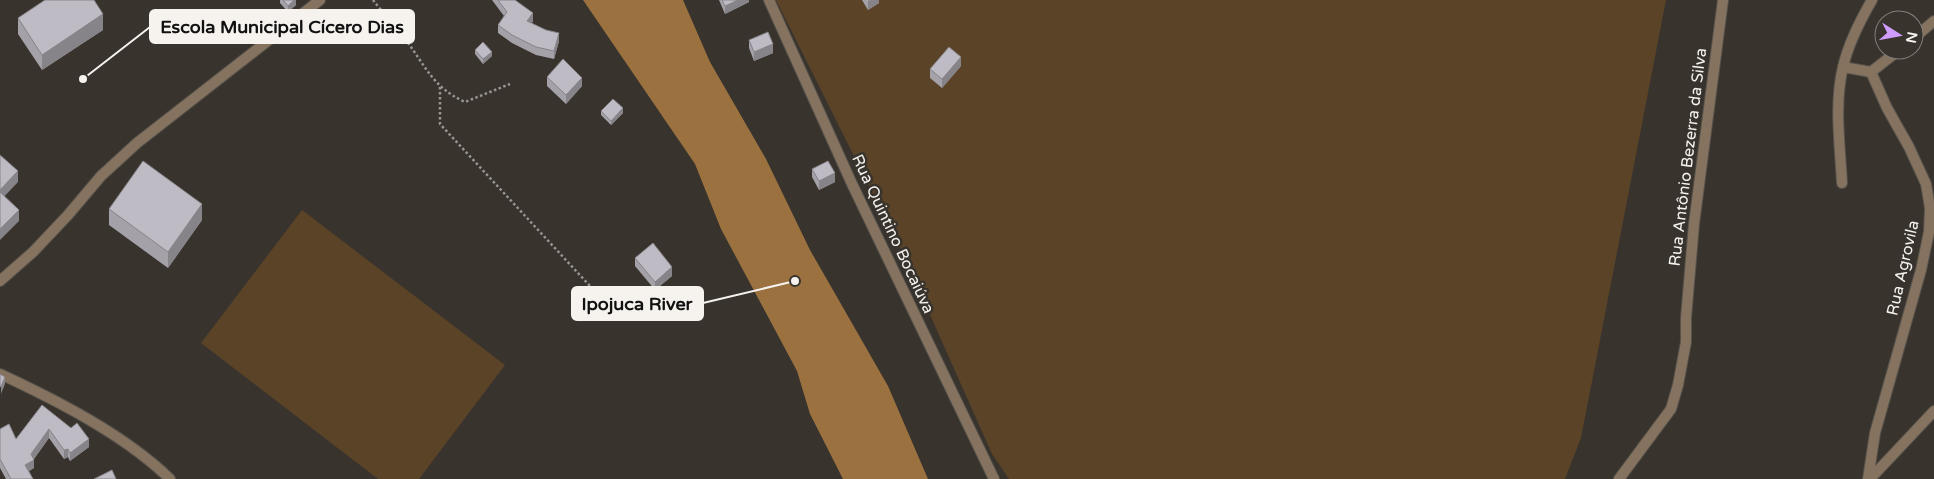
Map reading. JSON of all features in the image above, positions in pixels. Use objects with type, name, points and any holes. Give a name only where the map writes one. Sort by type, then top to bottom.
[{"type":"street","points":[[0,281],[33,252],[101,176],[137,143],[320,0]]},
{"type":"street","name":"Rua Quintino Bocaiúva","points":[[769,0],[852,184],[994,479]]},
{"type":"street","name":"Rua Antônio Bezerra da Silva","points":[[1619,479],[1671,409],[1678,385],[1686,342],[1686,318],[1694,224],[1723,0]]},
{"type":"street","points":[[1842,183],[1838,110],[1843,67],[1861,19],[1872,0]]},
{"type":"street","points":[[1924,30],[1934,21]]},
{"type":"street","points":[[1843,67],[1871,72],[1886,60]]},
{"type":"street","name":"Rua Agrovila","points":[[1869,479],[1876,433],[1921,270],[1929,232],[1930,208],[1926,184],[1909,147],[1887,108],[1871,72]]},
{"type":"street","points":[[0,374],[92,423],[132,448],[170,479]]},
{"type":"street","points":[[1869,479],[1934,411]]},
{"type":"path","points":[[373,0],[406,40],[440,87],[450,95],[465,102],[510,84]]},
{"type":"path","points":[[440,87],[440,124],[615,312]]},
{"type":"shaded area","points":[[583,0],[683,0],[710,62],[766,159],[810,250],[888,386],[928,479],[843,479],[810,414],[797,371],[721,229],[695,164]]},
{"type":"shaded area","points":[[776,0],[1666,0],[1581,438],[1565,479],[1009,479],[992,454],[903,254]]},
{"type":"shaded area","points":[[302,210],[505,365],[419,479],[378,479],[201,343]]},
{"type":"building","points":[[45,0],[94,0],[103,14],[42,55],[18,18]]},
{"type":"building","points":[[283,0],[294,0],[288,6]]},
{"type":"building","points":[[498,0],[515,0],[533,13],[527,21],[546,30],[559,33],[554,51],[536,47],[512,35],[498,25],[507,12]]},
{"type":"building","points":[[722,0],[738,0],[725,6]]},
{"type":"building","points":[[768,32],[773,44],[754,52],[749,40]]},
{"type":"building","points":[[483,42],[492,52],[483,59],[475,50]]},
{"type":"building","points":[[949,47],[961,57],[942,79],[930,69]]},
{"type":"building","points":[[563,59],[582,78],[566,95],[547,77]]},
{"type":"building","points":[[613,99],[623,108],[611,121],[601,111]]},
{"type":"building","points":[[0,155],[18,171],[0,190]]},
{"type":"building","points":[[143,161],[202,204],[168,252],[109,209]]},
{"type":"building","points":[[828,161],[835,173],[819,181],[812,169]]},
{"type":"building","points":[[0,192],[19,210],[0,229]]},
{"type":"building","points":[[653,243],[672,267],[655,282],[635,258]]},
{"type":"building","points":[[0,374],[5,377],[1,387],[0,386]]},
{"type":"building","points":[[42,405],[71,428],[77,423],[89,439],[70,453],[68,449],[64,450],[49,429],[31,454],[34,460],[25,465],[33,479],[11,479],[0,459],[0,429],[9,424],[16,439]]},
{"type":"building","points":[[112,470],[116,479],[94,479]]},
{"type":"place","name":"Escola Municipal Cícero Dias","points":[[83,79]]},
{"type":"place","name":"Ipojuca River","points":[[795,281]]}]
